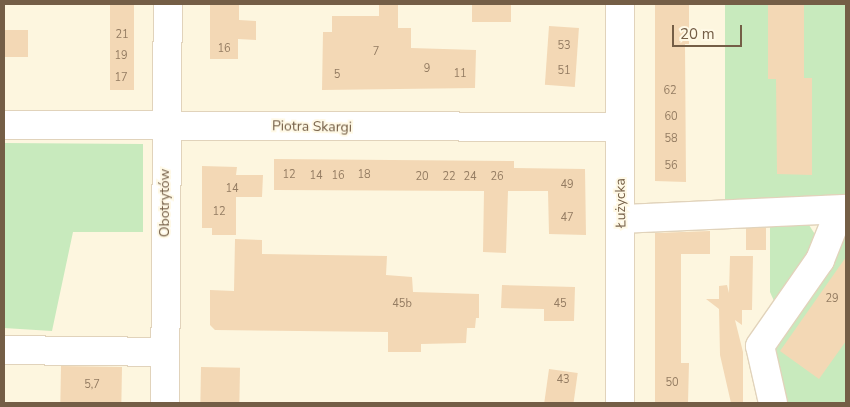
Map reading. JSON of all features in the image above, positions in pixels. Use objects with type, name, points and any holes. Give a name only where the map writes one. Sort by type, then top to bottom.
[{"type":"street","name":"Obotrytów","points":[[164,403],[168,4]]},
{"type":"street","name":"Łużycka","points":[[620,4],[619,127],[622,219],[620,403]]},
{"type":"street","name":"Piotra Skargi","points":[[4,125],[619,127]]},
{"type":"street","points":[[622,219],[844,211],[820,260],[760,346],[773,403]]},
{"type":"street","points":[[4,350],[164,352]]},
{"type":"green space","points":[[725,4],[846,4],[846,206],[725,206]]},
{"type":"green space","points":[[4,143],[143,144],[143,232],[73,232],[52,331],[4,328]]},
{"type":"green space","points":[[770,221],[809,225],[818,239],[779,301],[774,301],[770,292]]},
{"type":"green space","points":[[846,229],[846,403],[787,403],[772,371],[770,357],[777,340]]},
{"type":"building","points":[[110,4],[134,4],[134,90],[110,90]]},
{"type":"building","points":[[210,4],[239,4],[239,20],[256,21],[256,40],[238,39],[238,59],[210,59]]},
{"type":"building","points":[[379,4],[398,4],[398,28],[411,28],[411,48],[476,50],[475,88],[322,90],[323,32],[332,32],[332,16],[379,16]]},
{"type":"building","points":[[472,4],[511,4],[511,22],[472,22]]},
{"type":"building","points":[[655,4],[689,4],[689,44],[685,44],[686,182],[655,181]]},
{"type":"building","points":[[768,4],[804,4],[804,78],[812,78],[812,175],[777,174],[776,79],[768,79]]},
{"type":"building","points":[[549,26],[579,28],[575,87],[545,85]]},
{"type":"building","points":[[4,30],[28,30],[28,57],[4,57]]},
{"type":"building","points":[[274,159],[514,161],[514,168],[585,169],[586,235],[549,234],[548,191],[508,191],[506,253],[483,252],[484,191],[274,190]]},
{"type":"building","points":[[202,166],[237,167],[236,175],[263,175],[262,197],[236,197],[236,235],[212,235],[212,228],[202,228]]},
{"type":"building","points":[[746,228],[766,228],[766,250],[746,250]]},
{"type":"building","points":[[710,231],[710,254],[681,254],[681,363],[689,363],[688,403],[655,403],[655,233]]},
{"type":"building","points":[[235,239],[262,240],[262,254],[387,256],[386,275],[412,277],[413,292],[479,294],[479,318],[476,318],[475,328],[467,328],[466,343],[421,344],[421,352],[388,352],[388,332],[215,330],[210,325],[210,290],[234,291]]},
{"type":"building","points":[[730,256],[753,256],[752,310],[742,310],[742,325],[735,320],[743,352],[743,403],[731,403],[720,355],[719,309],[706,299],[719,299],[719,286],[727,285],[729,293]]},
{"type":"building","points":[[846,257],[846,341],[819,379],[780,351]]},
{"type":"building","points":[[502,285],[575,287],[574,321],[544,321],[544,309],[501,308]]},
{"type":"building","points":[[61,366],[122,367],[121,403],[60,403]]},
{"type":"building","points":[[201,367],[240,368],[239,403],[200,403]]},
{"type":"building","points":[[549,369],[578,373],[574,403],[544,403]]}]
